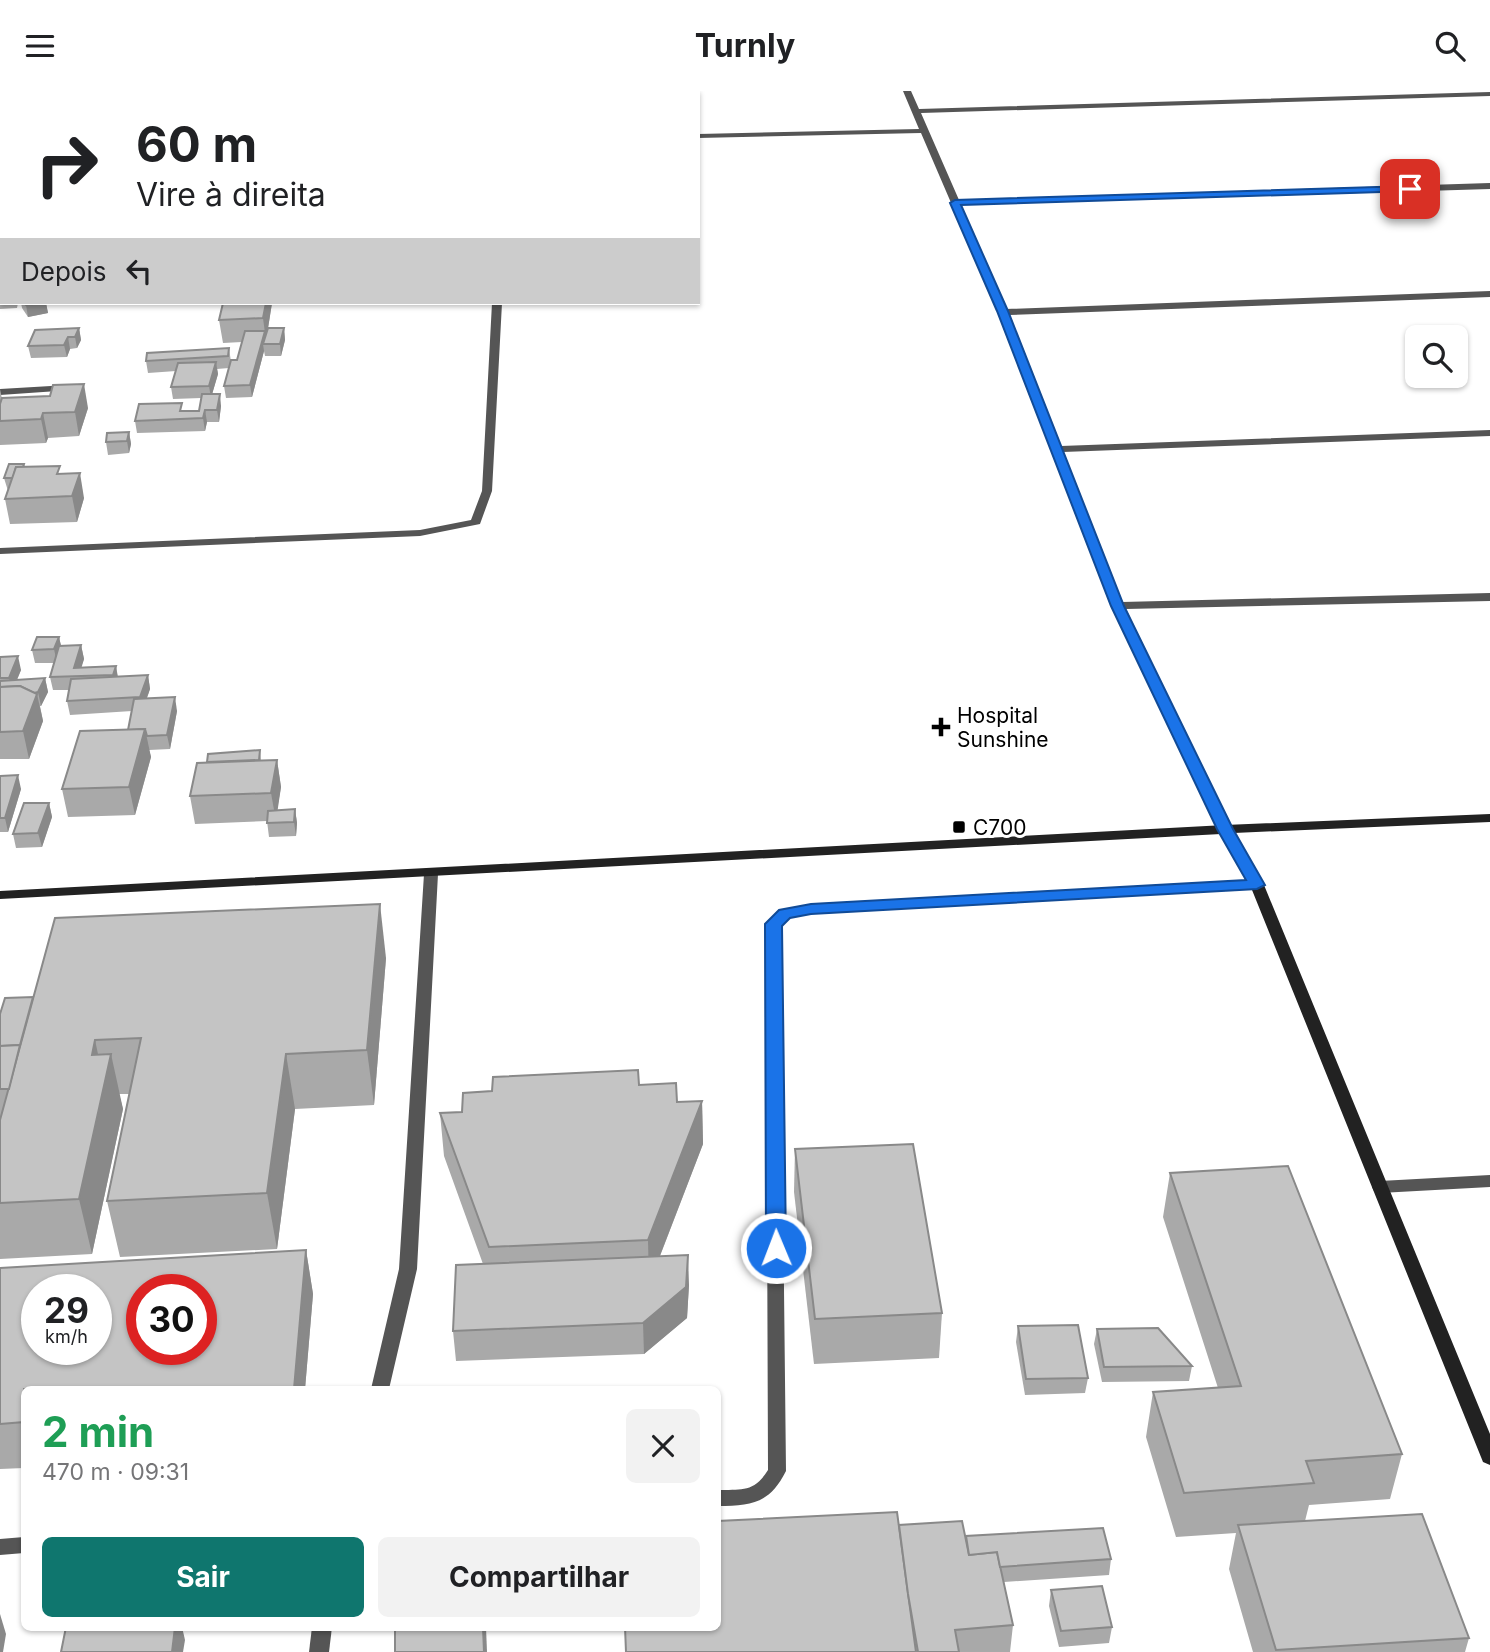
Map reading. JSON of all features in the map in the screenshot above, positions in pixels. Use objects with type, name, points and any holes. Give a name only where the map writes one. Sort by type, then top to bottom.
[{"type":"street","points":[[907,91],[1003,311],[1118,606],[1225,829],[1257,885],[1490,1457]]},
{"type":"street","points":[[915,111],[1490,94]]},
{"type":"street","points":[[700,137],[925,131]]},
{"type":"street","points":[[955,203],[1490,186]]},
{"type":"street","points":[[1003,311],[1490,294]]},
{"type":"street","points":[[0,551],[420,533],[476,522],[487,491],[497,305]]},
{"type":"street","points":[[0,391],[68,388]]},
{"type":"street","points":[[1057,449],[1490,433]]},
{"type":"street","points":[[1118,606],[1490,597]]},
{"type":"street","points":[[0,895],[431,874],[1225,829],[1490,818]]},
{"type":"street","points":[[381,1386],[408,1269],[431,874]]},
{"type":"street","points":[[721,1498],[752,1497],[769,1488],[778,1471],[773,924],[785,914],[811,909],[1257,885]]},
{"type":"street","points":[[1380,1187],[1490,1181]]},
{"type":"street","points":[[0,1547],[21,1545]]},
{"type":"street","points":[[319,1652],[322,1631]]},
{"type":"building","points":[[223,305],[266,305],[263,318],[219,320]]},
{"type":"building","points":[[79,328],[75,337],[68,337],[64,345],[28,346],[35,330]]},
{"type":"building","points":[[268,328],[284,328],[280,344],[263,344]]},
{"type":"building","points":[[245,331],[265,331],[250,385],[224,386],[231,360],[237,360]]},
{"type":"building","points":[[229,348],[228,356],[146,361],[147,353]]},
{"type":"building","points":[[216,362],[209,386],[171,387],[178,363]]},
{"type":"building","points":[[84,384],[75,412],[43,413],[41,419],[0,421],[2,398],[50,396],[53,385]]},
{"type":"building","points":[[202,394],[220,394],[217,410],[205,410],[203,418],[135,421],[139,404],[182,403],[180,411],[199,411]]},
{"type":"building","points":[[129,432],[127,441],[106,442],[107,433]]},
{"type":"building","points":[[9,464],[24,464],[23,467],[16,467],[13,478],[4,478]]},
{"type":"building","points":[[60,466],[57,474],[80,473],[72,496],[5,499],[16,467]]},
{"type":"building","points":[[37,637],[59,637],[54,649],[32,650]]},
{"type":"building","points":[[81,645],[74,668],[116,666],[113,675],[50,677],[59,646]]},
{"type":"building","points":[[18,656],[9,678],[0,678],[0,657]]},
{"type":"building","points":[[148,675],[140,697],[67,701],[71,679]]},
{"type":"building","points":[[45,678],[38,692],[34,693],[20,686],[0,687],[0,681]]},
{"type":"building","points":[[20,686],[37,694],[23,731],[0,732],[0,687]]},
{"type":"building","points":[[175,697],[167,735],[147,736],[145,729],[128,730],[134,699]]},
{"type":"building","points":[[145,729],[129,787],[62,789],[80,731]]},
{"type":"building","points":[[260,750],[259,760],[207,762],[208,754]]},
{"type":"building","points":[[277,760],[271,793],[190,796],[197,763]]},
{"type":"building","points":[[18,775],[5,818],[0,818],[0,776]]},
{"type":"building","points":[[24,803],[49,803],[38,833],[13,834]]},
{"type":"building","points":[[295,809],[294,822],[267,823],[268,811]]},
{"type":"building","points":[[380,904],[367,1050],[286,1054],[267,1193],[107,1201],[141,1038],[95,1040],[92,1055],[111,1054],[79,1199],[0,1203],[0,1120],[55,918]]},
{"type":"building","points":[[33,997],[20,1045],[0,1046],[0,1014],[5,998]]},
{"type":"building","points":[[20,1045],[9,1089],[0,1089],[0,1046]]},
{"type":"building","points":[[638,1070],[639,1085],[676,1083],[677,1102],[702,1101],[648,1240],[489,1247],[440,1113],[462,1112],[463,1093],[492,1091],[493,1077]]},
{"type":"building","points":[[913,1144],[942,1313],[815,1319],[795,1149]]},
{"type":"building","points":[[1288,1166],[1402,1454],[1306,1461],[1314,1483],[1184,1493],[1153,1392],[1241,1386],[1170,1173]]},
{"type":"building","points":[[306,1250],[294,1386],[21,1386],[21,1422],[0,1424],[0,1268]]},
{"type":"building","points":[[688,1255],[686,1287],[643,1323],[453,1331],[456,1265]]},
{"type":"building","points":[[1078,1325],[1088,1378],[1026,1379],[1018,1326]]},
{"type":"building","points":[[1158,1328],[1192,1366],[1104,1367],[1097,1329]]},
{"type":"building","points":[[897,1512],[916,1652],[626,1652],[625,1631],[721,1631],[721,1521]]},
{"type":"building","points":[[1422,1514],[1469,1638],[1276,1650],[1238,1525]]},
{"type":"building","points":[[962,1521],[969,1555],[997,1552],[1013,1625],[955,1630],[959,1652],[918,1652],[899,1525]]},
{"type":"building","points":[[1103,1528],[1111,1559],[1000,1567],[997,1552],[969,1555],[966,1536]]},
{"type":"building","points":[[1102,1586],[1112,1627],[1061,1631],[1051,1590]]},
{"type":"building","points":[[65,1631],[175,1631],[172,1652],[61,1652]]},
{"type":"building","points":[[395,1631],[483,1631],[484,1652],[395,1652]]},
{"type":"place","name":"Hospital Sunshine","points":[[941,727]]},
{"type":"place","name":"C700","points":[[959,827]]},
{"type":"route","points":[[776,1248],[773,924],[785,914],[811,909],[1257,885],[1225,829],[1118,606],[1003,311],[955,203],[1410,189]]}]
